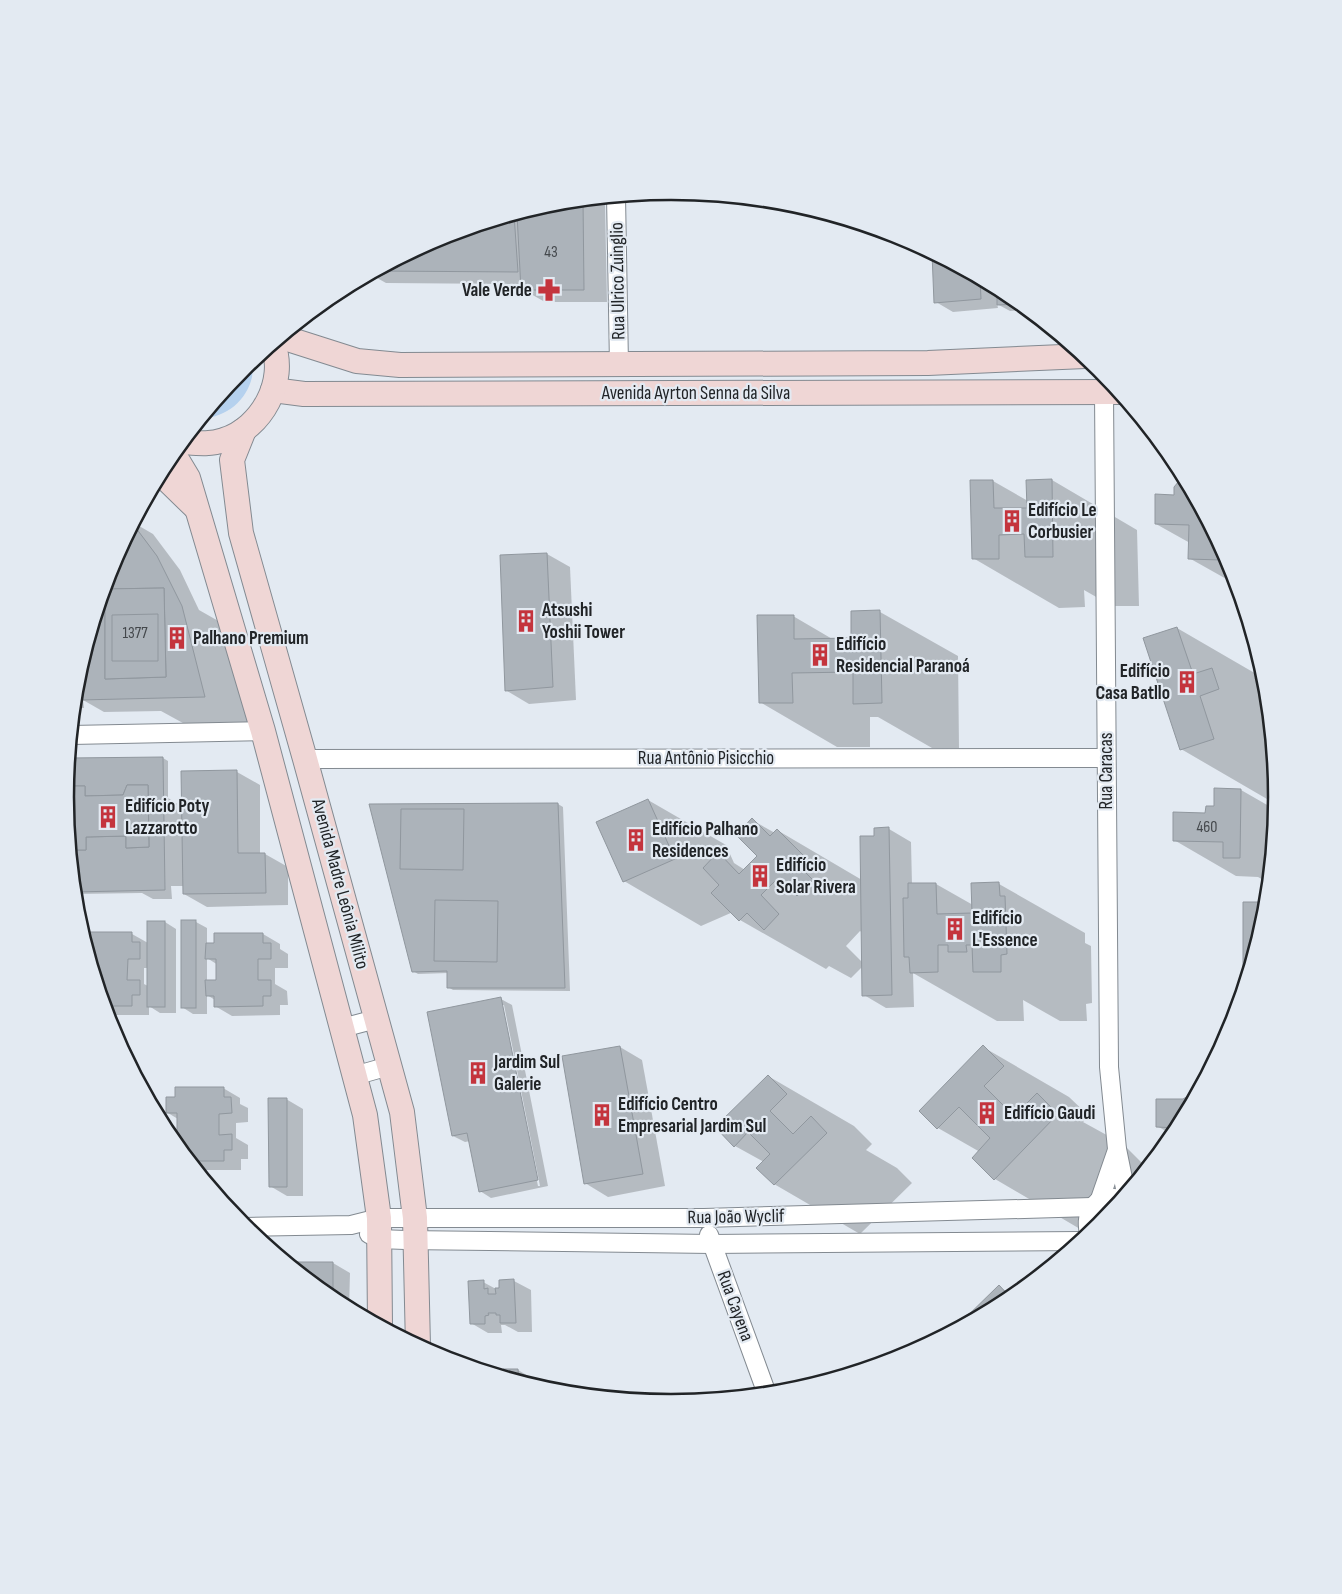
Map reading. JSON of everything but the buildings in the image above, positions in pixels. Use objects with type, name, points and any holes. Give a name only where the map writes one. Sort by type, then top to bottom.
[{"type":"main road","name":"Avenida Ayrton Senna da Silva","points":[[288,339],[357,361],[400,365],[619,366],[928,363],[1074,356]]},
{"type":"main road","points":[[190,443],[203,444],[224,440],[244,430],[262,412],[273,390],[276,370],[275,350]]},
{"type":"main road","name":"Avenida Ayrton Senna da Silva","points":[[273,390],[304,394],[1109,392]]},
{"type":"main road","name":"Avenida Madre Leônia Milito","points":[[244,430],[232,460],[241,533],[402,1112],[415,1229],[418,1338]]},
{"type":"main road","name":"Avenida Madre Leônia Milito","points":[[177,460],[188,478],[263,731],[365,1115],[379,1229],[380,1318]]},
{"type":"main road","points":[[166,479],[196,508]]},
{"type":"street","name":"Rua Ulrico Zuinglio","points":[[616,203],[619,366]]},
{"type":"street","name":"Rua Caracas","points":[[1111,394],[1106,758],[1109,1067],[1117,1149],[1124,1186]]},
{"type":"street","points":[[77,735],[263,731]]},
{"type":"street","name":"Rua Antônio Pisicchio","points":[[305,759],[1106,758]]},
{"type":"street","points":[[342,1028],[376,1018]]},
{"type":"street","points":[[354,1076],[389,1066]]},
{"type":"street","name":"Rua Caracas","points":[[1087,1225],[1117,1149]]},
{"type":"street","name":"Rua João Wyclif","points":[[257,1227],[351,1225],[379,1229],[415,1229],[1096,1204],[1103,1199],[1114,1197]]},
{"type":"street","name":"Rua Cayena","points":[[704,1218],[764,1387]]},
{"type":"street","name":"Rua João Wyclif","points":[[415,1229],[712,1244],[1070,1241]]},
{"type":"shaded area","points":[[252,372],[249,385],[240,400],[227,411],[211,417]]},
{"type":"place","name":"Vale Verde","points":[[549,290]]},
{"type":"place","name":"Edifício Le Corbusier","points":[[1012,521]]},
{"type":"place","name":"Atsushi Yoshii Tower","points":[[526,621]]},
{"type":"place","name":"Palhano Premium","points":[[177,638]]},
{"type":"place","name":"Edifício Residencial Paranoá","points":[[820,655]]},
{"type":"place","name":"Edifício Casa Batllo","points":[[1187,682]]},
{"type":"place","name":"Edifício Poty Lazzarotto","points":[[108,817]]},
{"type":"place","name":"Edifício Palhano Residences","points":[[636,840]]},
{"type":"place","name":"Edifício Solar Rivera","points":[[760,876]]},
{"type":"place","name":"Edifício L'Essence","points":[[955,929]]},
{"type":"place","name":"Jardim Sul Galerie","points":[[478,1073]]},
{"type":"place","name":"Edifício Gaudi","points":[[987,1113]]},
{"type":"place","name":"Edifício Centro Empresarial Jardim Sul","points":[[602,1115]]}]
